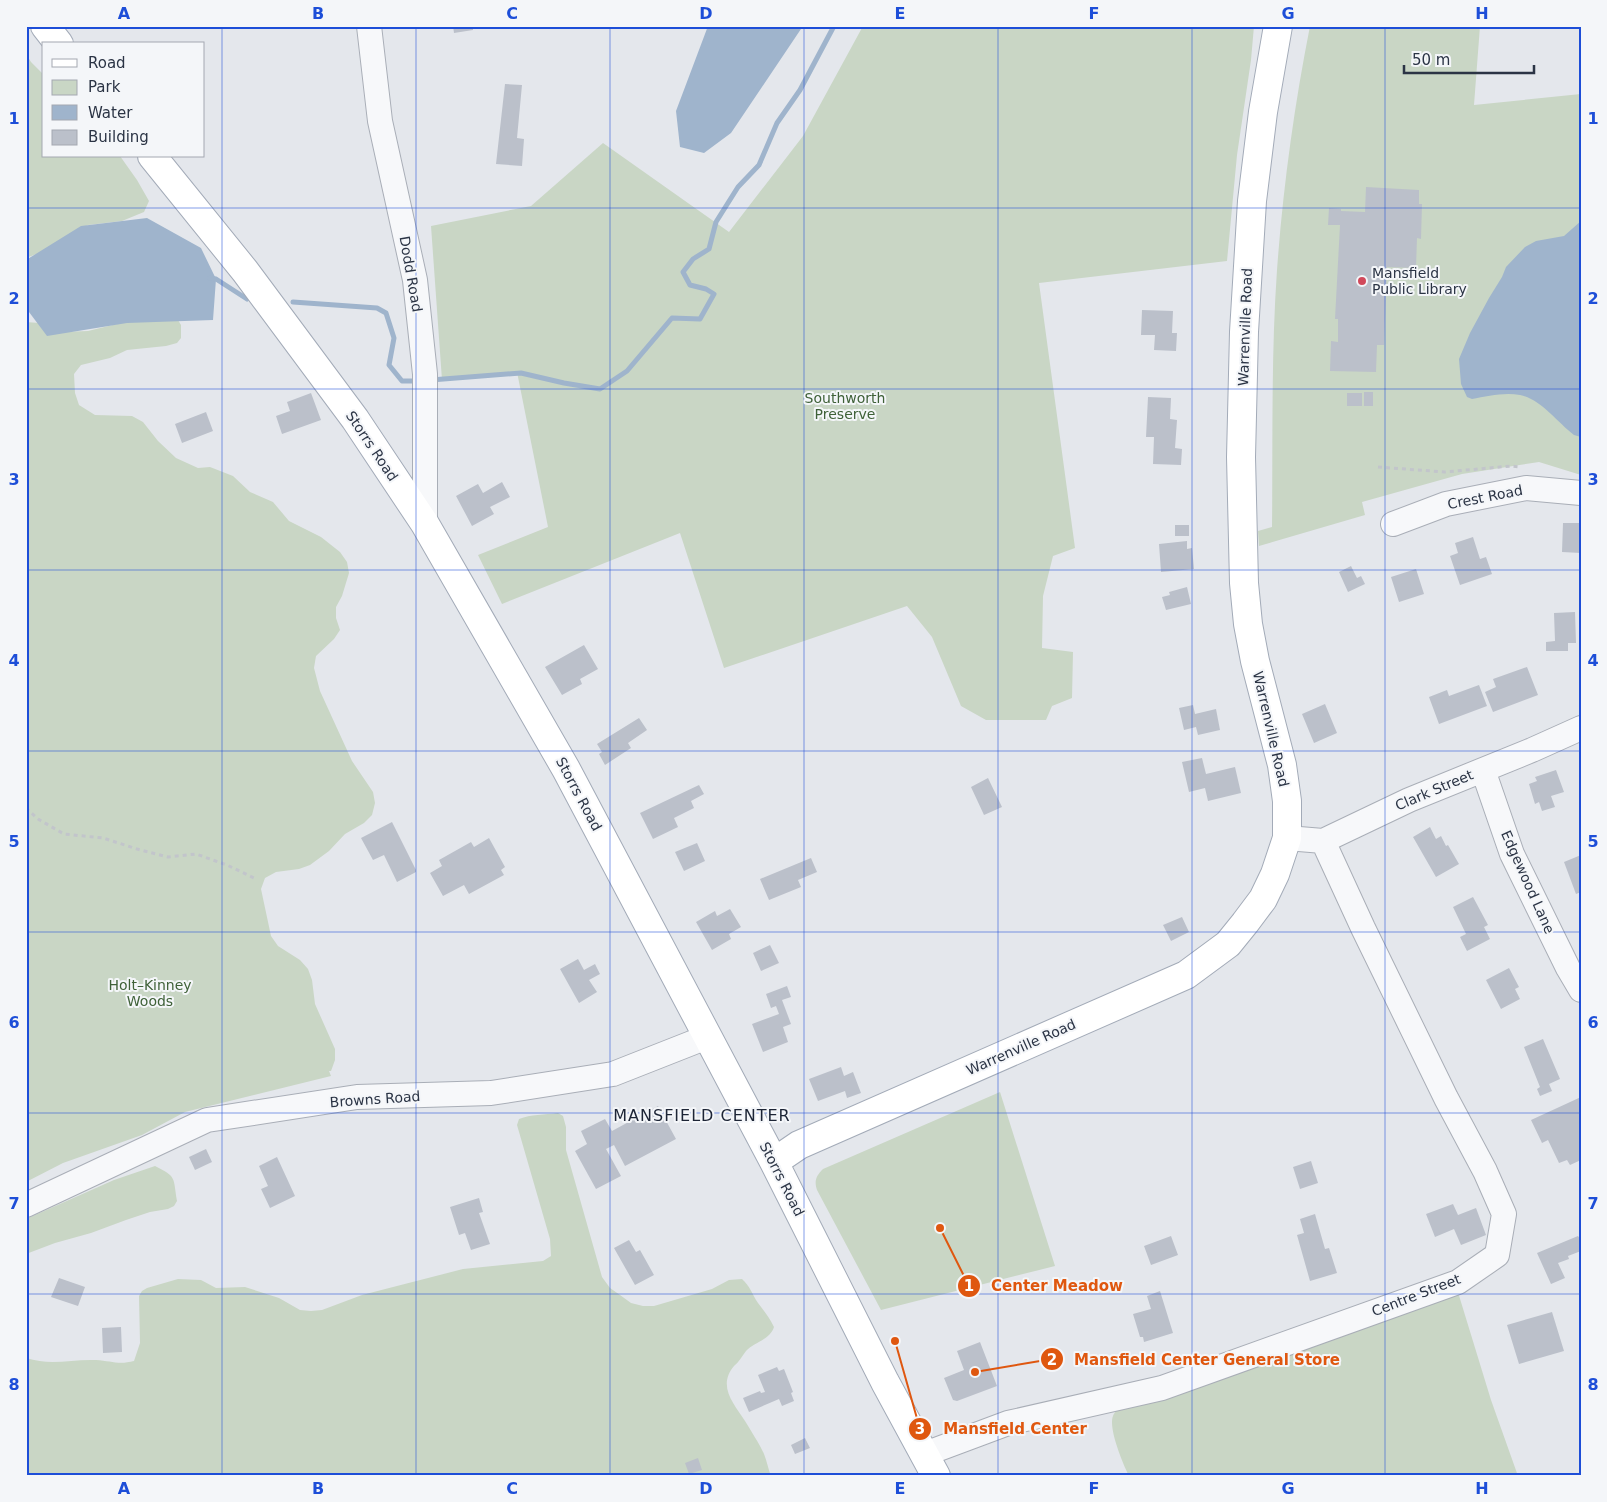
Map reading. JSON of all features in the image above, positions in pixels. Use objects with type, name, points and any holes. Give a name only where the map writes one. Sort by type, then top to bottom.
[{"type":"main road","points":[[45,26],[57,42]]},
{"type":"main road","name":"Warrenville Road","points":[[774,1162],[799,1145],[1186,975],[1228,944],[1263,899],[1275,874],[1286,838],[1287,801],[1282,765],[1255,661],[1248,624],[1244,583],[1241,457],[1244,332],[1252,201],[1263,112],[1278,26]]},
{"type":"main road","name":"Storrs Road","points":[[154,158],[245,271],[354,419],[425,524],[566,769],[706,1037],[774,1162],[885,1382],[930,1465]]},
{"type":"street","name":"Dodd Road","points":[[369,26],[380,121],[415,280],[425,385],[425,524]]},
{"type":"street","name":"Crest Road","points":[[1393,524],[1446,504],[1526,488],[1581,493]]},
{"type":"street","name":"Clark Street","points":[[1286,838],[1323,840],[1409,800],[1581,728]]},
{"type":"street","name":"Edgewood Lane","points":[[1483,770],[1512,854],[1568,968],[1581,990]]},
{"type":"street","name":"Centre Street","points":[[930,1465],[1008,1423],[1162,1388],[1458,1282],[1497,1255],[1504,1214],[1485,1171],[1446,1098],[1363,928],[1323,840]]},
{"type":"street","name":"Browns Road","points":[[26,1205],[207,1120],[357,1097],[492,1093],[613,1074],[706,1037]]},
{"type":"path","points":[[1378,467],[1445,472],[1511,466],[1526,467]]},
{"type":"path","points":[[26,808],[38,820],[64,834],[104,838],[168,857],[196,854],[256,878]]},
{"type":"green space","name":"Southworth Preserve","points":[[863,26],[1254,26],[1237,155],[1227,261],[1039,283],[1075,548],[1053,556],[1043,596],[1042,648],[1073,652],[1072,698],[1052,706],[1046,720],[986,720],[961,706],[932,637],[907,606],[724,668],[680,533],[502,604],[478,555],[548,527],[517,372],[442,380],[431,226],[531,206],[603,143],[729,232],[803,136]]},
{"type":"green space","points":[[1310,26],[1480,26],[1474,105],[1581,94],[1581,475],[1539,462],[1462,474],[1362,502],[1365,515],[1259,546],[1258,531],[1272,527],[1273,366],[1277,270],[1290,148]]},
{"type":"green space","points":[[26,54],[42,73],[42,158],[121,158],[149,201],[144,212],[122,221],[88,225],[50,249],[26,258]]},
{"type":"green space","name":"Holt–Kinney Woods","points":[[178,320],[181,325],[181,338],[177,343],[127,350],[110,358],[81,365],[74,374],[75,393],[79,405],[95,415],[132,416],[143,422],[158,441],[176,458],[198,468],[210,467],[233,476],[250,492],[273,502],[289,521],[321,537],[340,552],[347,562],[349,573],[342,596],[336,607],[336,618],[340,630],[334,639],[316,656],[314,668],[320,691],[352,761],[373,792],[375,803],[372,815],[364,823],[345,834],[329,851],[310,865],[299,869],[276,872],[265,878],[261,889],[271,936],[278,946],[300,960],[308,969],[312,980],[315,1004],[335,1049],[335,1060],[331,1071],[329,1071],[331,1076],[185,1112],[142,1135],[63,1163],[26,1182],[26,322],[39,323],[62,332],[88,331],[129,321]]},
{"type":"green space","points":[[1000,1092],[1055,1266],[881,1310],[817,1190],[817,1176],[823,1169]]},
{"type":"green space","points":[[558,1113],[563,1116],[566,1127],[566,1150],[602,1277],[610,1288],[631,1303],[654,1306],[712,1289],[729,1280],[742,1279],[770,1320],[774,1327],[772,1331],[746,1351],[734,1366],[729,1373],[727,1388],[732,1401],[762,1450],[771,1476],[26,1476],[26,1358],[44,1362],[96,1360],[124,1363],[134,1361],[140,1343],[139,1296],[147,1288],[178,1279],[201,1280],[216,1288],[245,1287],[279,1298],[300,1310],[311,1311],[322,1310],[362,1295],[463,1269],[543,1261],[551,1256],[550,1239],[517,1125],[519,1119],[524,1117]]},
{"type":"green space","points":[[155,1166],[173,1179],[177,1201],[174,1206],[150,1212],[26,1254],[26,1219],[114,1180]]},
{"type":"green space","points":[[1457,1289],[1491,1400],[1518,1476],[1129,1476],[1117,1446],[1112,1422],[1113,1416],[1120,1406]]},
{"type":"water","points":[[708,26],[803,26],[731,133],[704,153],[680,147],[676,111]]},
{"type":"water","points":[[147,218],[201,248],[216,279],[213,320],[127,323],[47,336],[26,308],[26,260],[81,226]]},
{"type":"water","points":[[1581,221],[1581,437],[1574,435],[1542,406],[1528,397],[1508,394],[1472,399],[1467,397],[1461,384],[1459,359],[1470,333],[1506,267],[1525,247],[1536,241],[1564,236]]},
{"type":"building","points":[[453,26],[473,26],[473,30],[454,33]]},
{"type":"building","points":[[505,84],[522,85],[517,138],[524,139],[522,166],[496,164]]},
{"type":"building","name":"Mansfield Public Library","points":[[1366,187],[1419,190],[1419,204],[1422,204],[1421,239],[1417,238],[1416,268],[1387,267],[1384,345],[1377,345],[1376,372],[1330,371],[1331,341],[1338,342],[1338,319],[1335,319],[1340,225],[1328,225],[1329,208],[1341,209],[1341,211],[1365,212]]},
{"type":"building","points":[[1142,310],[1173,311],[1172,333],[1177,333],[1176,351],[1154,350],[1155,335],[1141,335]]},
{"type":"building","points":[[1364,392],[1373,392],[1373,406],[1364,406]]},
{"type":"building","points":[[311,393],[321,420],[282,434],[276,416],[290,411],[287,402]]},
{"type":"building","points":[[1347,393],[1362,393],[1362,406],[1347,406]]},
{"type":"building","points":[[1148,397],[1171,398],[1170,419],[1177,420],[1175,448],[1182,449],[1181,465],[1153,464],[1154,437],[1146,437]]},
{"type":"building","points":[[206,412],[213,431],[182,443],[175,424]]},
{"type":"building","points":[[502,482],[510,497],[490,507],[494,514],[472,526],[456,496],[478,484],[483,493]]},
{"type":"building","points":[[1563,523],[1581,523],[1581,553],[1562,552]]},
{"type":"building","points":[[1175,525],[1189,525],[1189,536],[1175,536]]},
{"type":"building","points":[[1473,537],[1480,559],[1486,557],[1492,574],[1460,585],[1450,556],[1458,553],[1455,543]]},
{"type":"building","points":[[1187,541],[1187,549],[1192,548],[1194,569],[1161,572],[1159,544]]},
{"type":"building","points":[[1351,566],[1357,578],[1361,576],[1365,584],[1348,592],[1339,572]]},
{"type":"building","points":[[1416,569],[1424,594],[1399,602],[1391,577]]},
{"type":"building","points":[[1187,587],[1191,604],[1166,610],[1162,597],[1170,595],[1169,592]]},
{"type":"building","points":[[1575,612],[1576,643],[1568,643],[1568,651],[1546,651],[1546,642],[1555,641],[1554,613]]},
{"type":"building","points":[[584,645],[598,669],[580,679],[582,684],[562,695],[545,667]]},
{"type":"building","points":[[1527,667],[1538,695],[1493,712],[1485,692],[1496,687],[1493,679]]},
{"type":"building","points":[[1479,685],[1487,706],[1439,724],[1429,697],[1447,690],[1449,696]]},
{"type":"building","points":[[1325,704],[1337,733],[1314,743],[1302,714]]},
{"type":"building","points":[[1193,705],[1195,714],[1216,709],[1220,730],[1198,735],[1196,727],[1184,730],[1179,708]]},
{"type":"building","points":[[639,718],[647,730],[628,743],[631,748],[605,765],[599,754],[602,752],[597,744]]},
{"type":"building","points":[[1202,758],[1206,774],[1235,767],[1241,793],[1208,801],[1205,788],[1189,792],[1182,762]]},
{"type":"building","points":[[1556,770],[1564,792],[1551,796],[1555,807],[1542,811],[1539,802],[1535,804],[1529,784],[1537,781],[1535,777]]},
{"type":"building","points":[[988,778],[1002,807],[984,815],[971,787]]},
{"type":"building","points":[[699,785],[704,794],[691,801],[694,808],[674,818],[678,827],[653,839],[640,813]]},
{"type":"building","points":[[392,822],[416,870],[416,872],[397,882],[384,855],[373,860],[361,838]]},
{"type":"building","points":[[1430,827],[1436,839],[1441,836],[1459,864],[1436,877],[1413,837]]},
{"type":"building","points":[[489,838],[505,867],[501,870],[504,875],[469,894],[464,885],[443,896],[430,873],[442,866],[439,860],[471,842],[474,847]]},
{"type":"building","points":[[697,843],[705,861],[684,871],[675,852]]},
{"type":"building","points":[[1581,855],[1581,892],[1576,894],[1564,862]]},
{"type":"building","points":[[811,858],[817,872],[798,880],[801,887],[769,900],[760,879]]},
{"type":"building","points":[[1473,897],[1488,925],[1484,927],[1490,939],[1467,951],[1460,937],[1466,934],[1453,907]]},
{"type":"building","points":[[730,909],[741,927],[729,934],[731,939],[712,950],[696,922],[715,911],[717,916]]},
{"type":"building","points":[[1182,917],[1189,932],[1171,941],[1163,925]]},
{"type":"building","points":[[770,945],[779,963],[761,971],[753,953]]},
{"type":"building","points":[[578,959],[584,970],[595,964],[600,974],[589,980],[597,992],[579,1003],[560,969]]},
{"type":"building","points":[[1509,968],[1519,987],[1515,989],[1520,999],[1501,1009],[1486,980]]},
{"type":"building","points":[[787,986],[791,997],[782,1000],[791,1024],[783,1027],[788,1042],[763,1052],[752,1024],[779,1014],[776,1006],[771,1008],[766,994]]},
{"type":"building","points":[[1543,1039],[1560,1079],[1549,1084],[1552,1091],[1540,1096],[1537,1089],[1540,1087],[1524,1047]]},
{"type":"building","points":[[841,1067],[844,1076],[853,1072],[861,1093],[847,1098],[845,1091],[818,1101],[809,1079]]},
{"type":"building","points":[[1581,1097],[1581,1160],[1570,1165],[1567,1160],[1559,1163],[1548,1140],[1542,1143],[1531,1120]]},
{"type":"building","points":[[658,1106],[676,1139],[625,1166],[614,1145],[606,1149],[621,1176],[596,1189],[575,1151],[587,1144],[581,1131],[605,1119],[612,1131]]},
{"type":"building","points":[[206,1149],[212,1162],[195,1170],[189,1157]]},
{"type":"building","points":[[277,1157],[295,1196],[270,1208],[261,1189],[268,1186],[259,1166]]},
{"type":"building","points":[[1311,1161],[1318,1183],[1300,1189],[1293,1167]]},
{"type":"building","points":[[479,1198],[483,1212],[479,1213],[490,1244],[471,1250],[465,1233],[459,1235],[450,1207]]},
{"type":"building","points":[[1453,1204],[1458,1215],[1476,1208],[1486,1235],[1461,1245],[1454,1229],[1435,1237],[1426,1214]]},
{"type":"building","points":[[1315,1214],[1325,1249],[1329,1248],[1337,1273],[1310,1281],[1297,1235],[1304,1233],[1300,1219]]},
{"type":"building","points":[[1171,1236],[1178,1255],[1151,1265],[1144,1246]]},
{"type":"building","points":[[1578,1236],[1581,1240],[1581,1251],[1568,1256],[1569,1259],[1558,1263],[1565,1278],[1551,1284],[1537,1253]]},
{"type":"building","points":[[629,1240],[636,1252],[640,1250],[654,1275],[635,1285],[614,1248]]},
{"type":"building","points":[[59,1278],[85,1287],[78,1306],[51,1297]]},
{"type":"building","points":[[1160,1291],[1173,1333],[1144,1342],[1143,1337],[1140,1337],[1133,1314],[1151,1309],[1147,1296]]},
{"type":"building","points":[[1552,1312],[1564,1351],[1519,1364],[1507,1325]]},
{"type":"building","points":[[121,1327],[122,1352],[103,1353],[102,1328]]},
{"type":"building","points":[[980,1342],[997,1386],[957,1401],[953,1400],[944,1378],[964,1370],[957,1351]]},
{"type":"building","points":[[777,1367],[779,1371],[784,1369],[793,1392],[791,1393],[794,1401],[782,1406],[779,1399],[749,1412],[743,1398],[760,1391],[761,1393],[765,1392],[758,1375]]},
{"type":"building","points":[[805,1438],[810,1448],[795,1454],[791,1445]]},
{"type":"building","points":[[698,1458],[702,1470],[689,1474],[685,1463]]},
{"type":"waterway","points":[[431,380],[521,373],[600,389],[627,371],[672,318],[700,319],[714,294],[706,289],[690,285],[683,272],[693,259],[709,249],[716,222],[738,187],[759,165],[777,123],[800,90],[834,26]]},
{"type":"waterway","points":[[210,278],[216,279],[247,299]]},
{"type":"waterway","points":[[293,302],[377,308],[386,313],[394,338],[389,365],[402,381],[418,381]]},
{"type":"place","name":"Mansfield Public Library","points":[[1362,281]]},
{"type":"place","name":"Center Meadow","points":[[940,1228]]},
{"type":"place","name":"Mansfield Center","points":[[895,1341]]},
{"type":"place","name":"Mansfield Center General Store","points":[[975,1372]]},
{"type":"district","name":"MANSFIELD CENTER","points":[[702,1115]]}]
